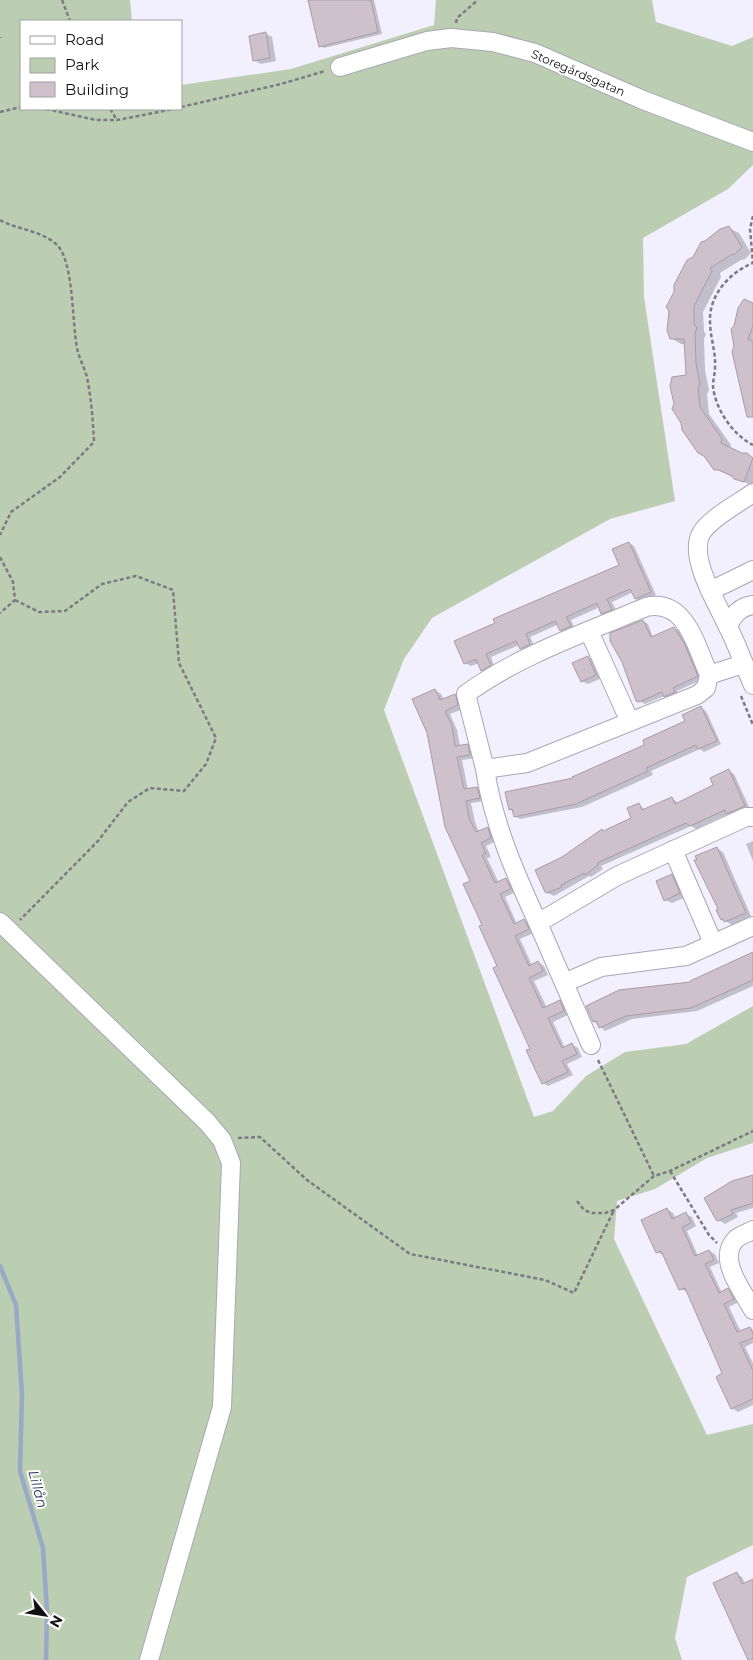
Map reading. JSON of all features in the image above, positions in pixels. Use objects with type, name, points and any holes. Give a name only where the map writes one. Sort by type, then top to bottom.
[{"type":"street","name":"Storegårdsgatan","points":[[340,67],[427,41],[451,38],[493,42],[536,53],[643,100],[753,142]]},
{"type":"street","points":[[753,494],[710,524],[700,534],[697,547],[710,591],[728,625],[753,685]]},
{"type":"street","points":[[710,591],[753,570]]},
{"type":"street","points":[[485,769],[527,763],[630,722],[706,688],[709,675],[683,618],[667,607],[656,605],[646,607],[528,657],[485,680],[466,694],[485,769],[490,802],[504,844],[590,1045]]},
{"type":"street","points":[[728,625],[736,612],[743,606],[753,605]]},
{"type":"street","points":[[589,631],[630,722]]},
{"type":"street","points":[[709,675],[744,664]]},
{"type":"street","points":[[538,923],[617,876],[746,817],[753,817]]},
{"type":"street","points":[[672,850],[712,943]]},
{"type":"street","points":[[564,983],[601,967],[686,956],[753,926]]},
{"type":"street","points":[[5,927],[163,1077],[222,1140],[231,1163],[222,1407],[149,1660]]},
{"type":"street","points":[[753,1230],[737,1238],[728,1250],[728,1260],[732,1271],[753,1310]]},
{"type":"path","points":[[62,0],[70,20]]},
{"type":"path","points":[[451,38],[457,18],[478,0]]},
{"type":"path","points":[[182,107],[281,84],[340,67]]},
{"type":"path","points":[[0,112],[20,107]]},
{"type":"path","points":[[51,110],[96,120],[117,120],[169,110]]},
{"type":"path","points":[[111,110],[117,120]]},
{"type":"path","points":[[753,216],[750,229],[753,263],[738,269],[722,287],[712,307],[709,320],[716,367],[713,384],[716,399],[733,429],[744,440],[753,445]]},
{"type":"path","points":[[0,220],[11,226],[39,233],[58,245],[69,271],[77,349],[86,376],[93,416],[94,442],[60,477],[11,512],[0,535]]},
{"type":"path","points":[[0,556],[13,582],[15,600]]},
{"type":"path","points":[[5,927],[92,846],[128,802],[150,788],[184,791],[206,764],[216,738],[179,662],[173,590],[136,576],[102,584],[66,611],[39,612],[15,600]]},
{"type":"path","points":[[0,614],[15,600]]},
{"type":"path","points":[[590,1045],[654,1176]]},
{"type":"path","points":[[577,1201],[584,1210],[592,1213],[605,1213],[614,1210],[654,1176],[670,1171],[753,1131]]},
{"type":"path","points":[[222,1140],[260,1137],[307,1180],[410,1254],[545,1280],[574,1293],[614,1210]]},
{"type":"path","points":[[670,1171],[709,1235],[720,1246],[728,1250]]},
{"type":"green space","points":[[0,0],[130,0],[132,20],[20,20],[20,110],[182,110],[182,85],[291,69],[434,25],[436,0],[652,0],[656,22],[732,46],[753,37],[753,165],[728,189],[643,238],[644,297],[675,501],[610,519],[432,618],[404,659],[384,710],[534,1117],[553,1111],[586,1076],[625,1052],[686,1044],[753,1006],[753,1143],[707,1158],[655,1189],[617,1201],[614,1239],[707,1435],[753,1424],[753,1545],[687,1577],[675,1638],[682,1660],[0,1660]]},
{"type":"building","points":[[308,0],[371,0],[378,32],[319,47]]},
{"type":"building","points":[[266,32],[270,58],[253,61],[249,36]]},
{"type":"building","points":[[729,226],[742,247],[735,254],[710,268],[712,271],[694,306],[694,324],[697,328],[695,333],[696,363],[700,384],[698,388],[700,407],[722,439],[721,443],[742,453],[747,453],[753,458],[744,482],[734,479],[732,476],[719,470],[714,470],[704,456],[698,453],[682,430],[681,423],[672,409],[674,404],[670,386],[672,377],[686,375],[684,339],[670,339],[667,330],[669,311],[666,307],[674,292],[674,285],[687,260],[693,257],[701,242],[720,229]]},
{"type":"building","points":[[744,299],[753,303],[753,326],[748,339],[753,342],[753,417],[747,417],[732,352],[734,346],[731,329],[734,326],[738,308]]},
{"type":"building","points":[[629,542],[651,592],[635,599],[630,589],[607,599],[612,610],[601,614],[597,603],[566,617],[571,626],[560,631],[555,621],[526,634],[530,644],[520,649],[516,641],[486,654],[491,665],[481,671],[476,659],[464,664],[454,641],[495,623],[493,619],[619,565],[612,549]]},
{"type":"building","points":[[643,620],[651,637],[674,627],[684,643],[698,676],[673,688],[675,692],[664,697],[662,692],[639,702],[636,701],[622,662],[610,641],[610,633]]},
{"type":"building","points":[[588,656],[596,675],[581,682],[572,663]]},
{"type":"building","points":[[435,689],[440,700],[455,694],[456,696],[458,705],[445,711],[452,726],[455,746],[468,744],[470,755],[457,757],[464,789],[477,787],[480,798],[466,801],[469,818],[476,832],[488,827],[491,838],[481,843],[486,853],[482,855],[495,883],[506,878],[511,889],[500,894],[514,924],[524,919],[529,929],[515,936],[529,966],[538,961],[543,971],[529,978],[543,1008],[560,1000],[564,1011],[548,1018],[562,1048],[572,1043],[577,1054],[562,1061],[568,1072],[542,1084],[526,1050],[530,1049],[493,968],[497,966],[479,926],[482,925],[463,884],[470,881],[445,827],[427,733],[412,699]]},
{"type":"building","points":[[701,706],[717,741],[698,749],[696,745],[646,768],[648,771],[576,804],[514,817],[512,809],[509,810],[505,792],[573,778],[644,745],[643,740],[685,721],[682,715]]},
{"type":"building","points":[[729,769],[745,806],[726,814],[725,810],[690,826],[686,823],[597,863],[598,865],[585,875],[584,873],[561,885],[562,887],[547,893],[545,892],[535,870],[562,857],[602,829],[603,831],[631,818],[627,808],[639,803],[642,810],[672,797],[675,804],[713,785],[710,778]]},
{"type":"building","points":[[717,847],[746,913],[724,922],[716,910],[718,909],[694,860],[697,860],[695,856]]},
{"type":"building","points":[[672,874],[680,893],[664,901],[656,881]]},
{"type":"building","points":[[753,952],[753,980],[691,1008],[626,1016],[599,1028],[596,1021],[593,1022],[586,1006],[619,990],[690,982]]},
{"type":"building","points":[[753,1175],[753,1203],[731,1210],[733,1214],[718,1221],[716,1220],[704,1198],[732,1181]]},
{"type":"building","points":[[667,1208],[672,1219],[686,1212],[691,1223],[682,1227],[695,1256],[709,1250],[714,1260],[705,1264],[719,1293],[728,1288],[734,1299],[724,1304],[737,1332],[750,1327],[753,1334],[753,1338],[740,1343],[753,1371],[753,1399],[731,1409],[716,1377],[722,1373],[685,1288],[679,1290],[661,1251],[656,1253],[641,1220]]},
{"type":"building","points":[[737,1572],[742,1584],[753,1579],[753,1660],[748,1660],[713,1583]]},
{"type":"waterway","name":"Lillån","points":[[0,1266],[16,1305],[22,1395],[20,1471],[43,1548],[47,1611],[46,1660]]}]
